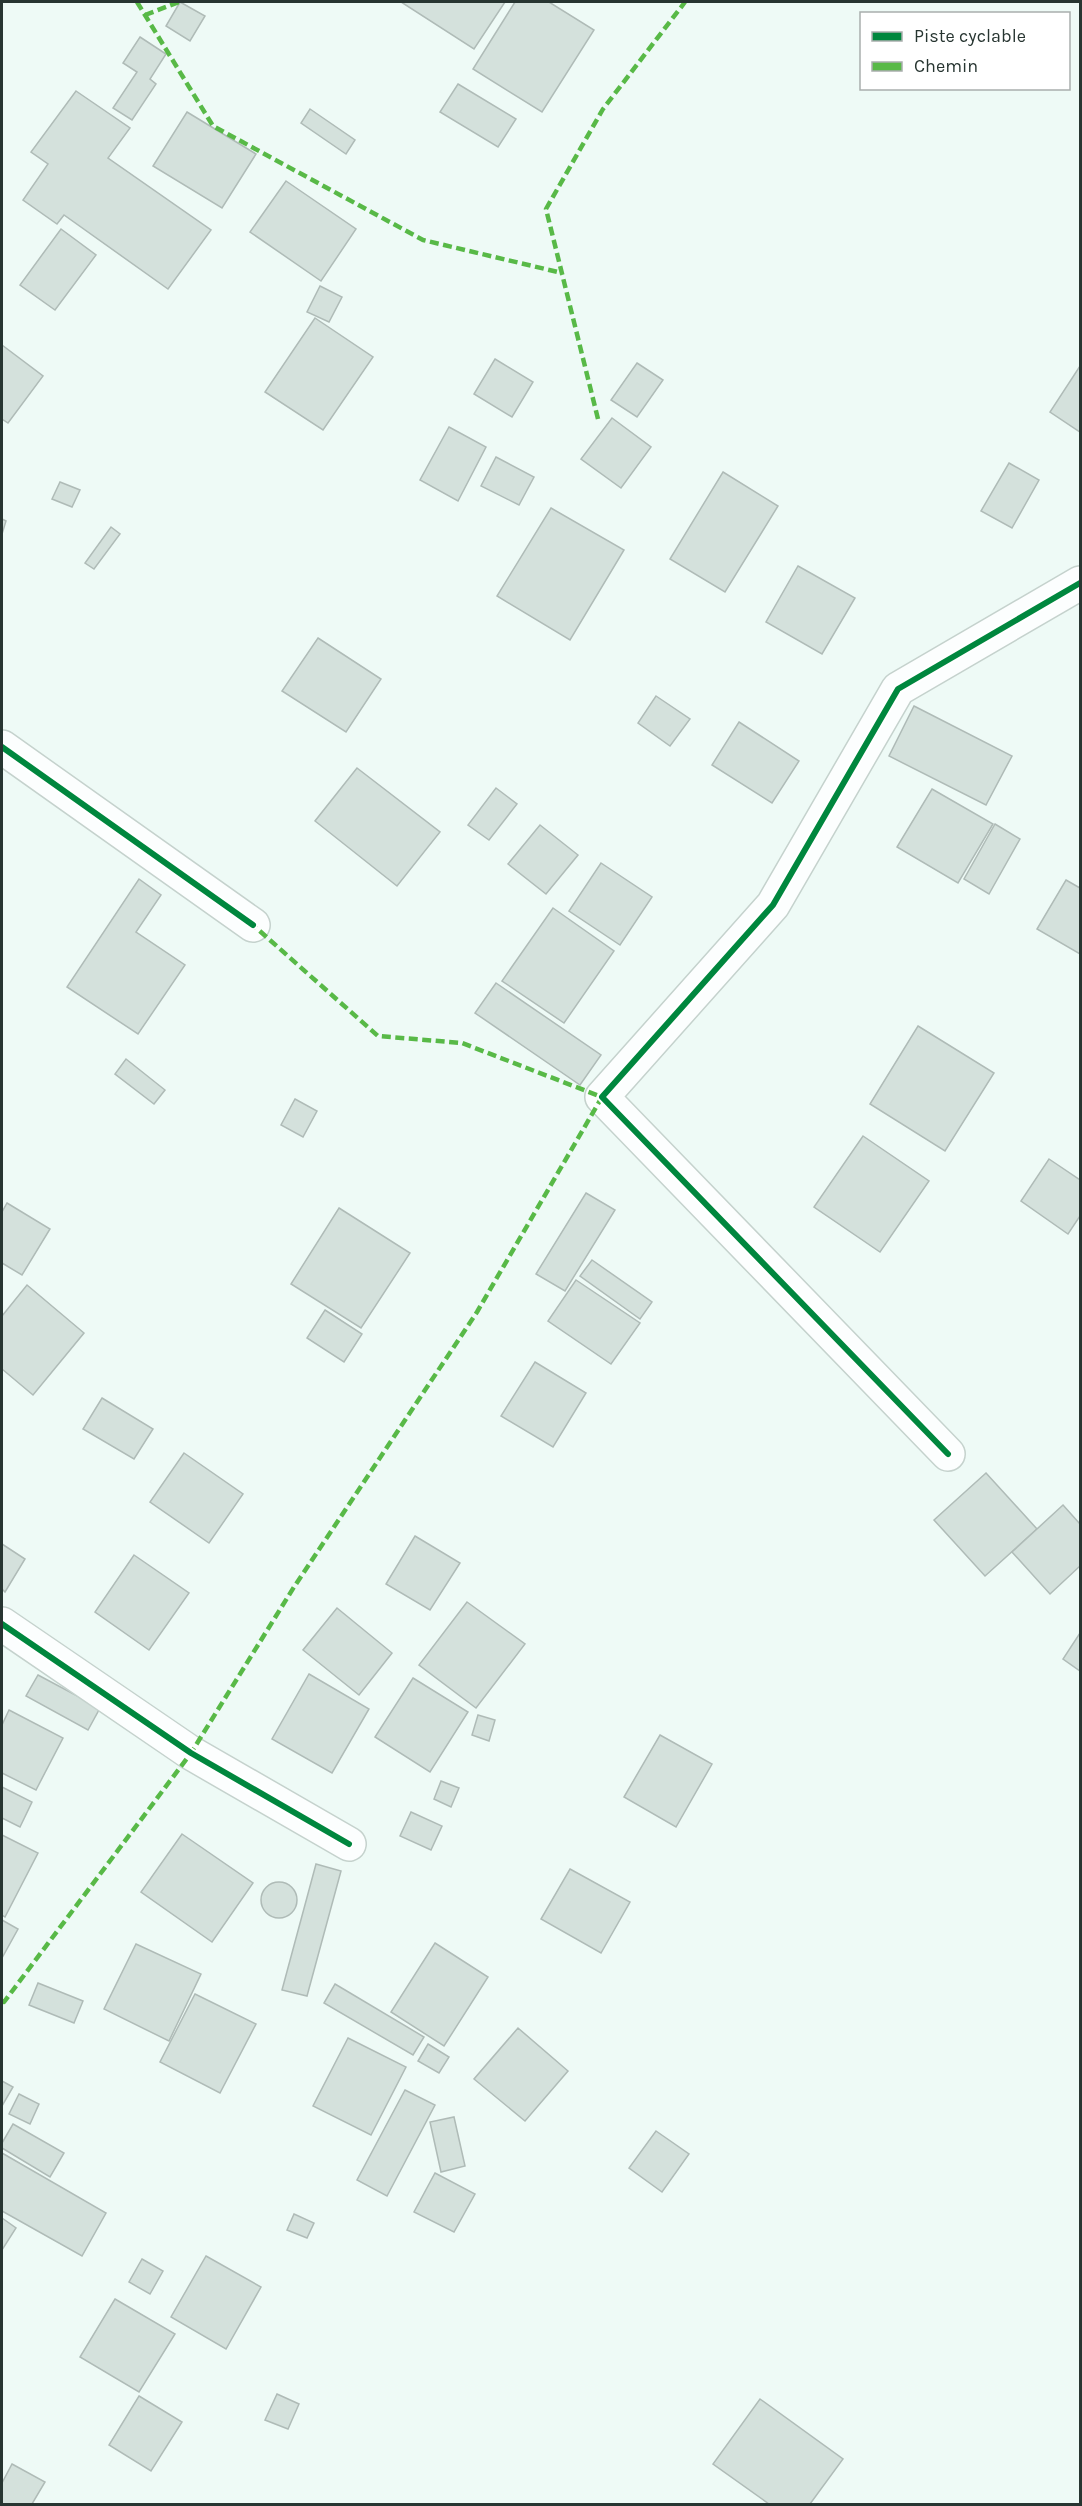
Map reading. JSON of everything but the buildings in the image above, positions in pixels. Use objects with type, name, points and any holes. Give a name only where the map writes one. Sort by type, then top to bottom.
[{"type":"street","points":[[948,1454],[602,1097],[773,905],[898,689],[1080,583]]},
{"type":"street","points":[[2,747],[253,926]]},
{"type":"street","points":[[2,1624],[191,1754],[349,1844]]},
{"type":"marked path","points":[[137,2],[213,126],[423,240],[562,273]]},
{"type":"marked path","points":[[145,15],[179,2]]},
{"type":"marked path","points":[[598,419],[546,209],[603,109],[685,2]]},
{"type":"marked path","points":[[2,2001],[4,2002],[191,1753],[294,1587],[477,1312],[602,1097],[462,1043],[378,1036],[253,925]]},
{"type":"cycle path","points":[[948,1454],[602,1097],[773,905],[898,689],[1080,583]]},
{"type":"cycle path","points":[[2,747],[253,925]]},
{"type":"cycle path","points":[[2,1624],[191,1753],[349,1844]]}]
